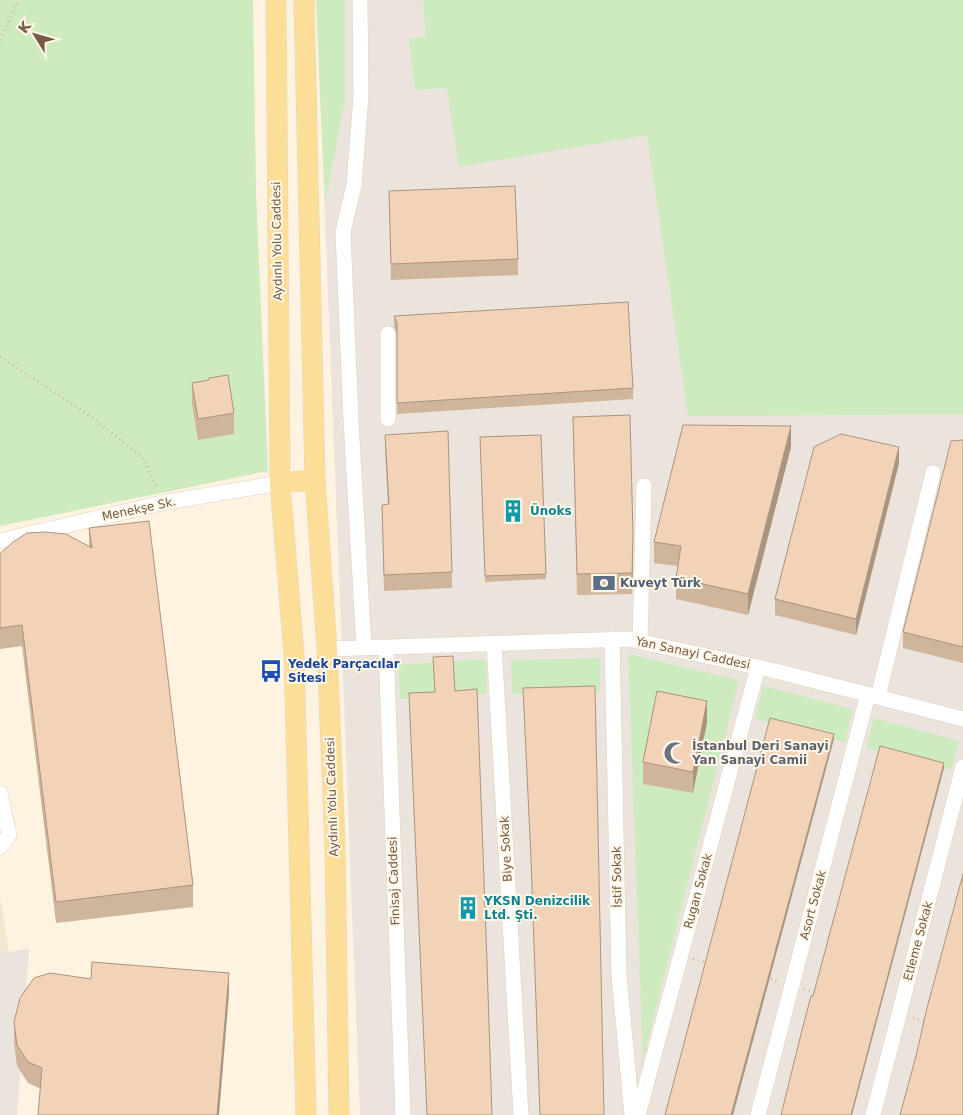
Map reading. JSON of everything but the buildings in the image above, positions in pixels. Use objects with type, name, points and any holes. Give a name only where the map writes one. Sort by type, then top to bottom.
[{"type":"main road","name":"Aydınlı Yolu Caddesi","points":[[276,0],[280,483],[294,655],[306,1115]]},
{"type":"main road","name":"Aydınlı Yolu Caddesi","points":[[304,0],[315,480],[327,649],[335,845],[340,1115]]},
{"type":"main road","points":[[280,483],[315,480]]},
{"type":"street","points":[[360,0],[362,96],[354,185],[342,232],[364,648]]},
{"type":"street","points":[[388,334],[388,419]]},
{"type":"street","name":"Asort Sokak","points":[[758,1115],[933,473]]},
{"type":"street","name":"Menekşe Sk.","points":[[0,541],[162,503],[280,483]]},
{"type":"street","points":[[640,641],[644,486]]},
{"type":"street","name":"İstif Sokak","points":[[612,639],[619,976],[632,1115]]},
{"type":"street","name":"Yan Sanayi Caddesi","points":[[327,649],[628,639],[758,667],[963,719]]},
{"type":"street","name":"Biye Sokak","points":[[494,643],[521,1115]]},
{"type":"street","name":"Finisaj Caddesi","points":[[386,647],[403,1115]]},
{"type":"street","name":"Rugan Sokak","points":[[638,1115],[758,667]]},
{"type":"street","name":"Etleme Sokak","points":[[873,1115],[963,767]]},
{"type":"street","points":[[0,793],[9,835],[0,847]]},
{"type":"path","points":[[0,40],[19,0]]},
{"type":"path","points":[[0,357],[89,415],[145,460],[162,503]]},
{"type":"path","points":[[681,955],[718,965]]},
{"type":"path","points":[[764,978],[819,993]]},
{"type":"path","points":[[899,1014],[926,1022]]},
{"type":"shaded area","points":[[316,0],[963,0],[963,1115],[360,1115]]},
{"type":"shaded area","points":[[0,897],[9,951],[0,953]]},
{"type":"shaded area","points":[[29,949],[17,1115],[0,1115],[0,953]]},
{"type":"green space","points":[[0,0],[253,0],[256,192],[268,471],[0,526]]},
{"type":"green space","points":[[316,0],[345,0],[345,99],[325,204]]},
{"type":"green space","points":[[423,0],[963,0],[963,414],[688,416],[647,135],[459,167],[447,88],[415,90],[409,39],[426,37]]},
{"type":"green space","points":[[628,654],[739,680],[643,1060]]},
{"type":"green space","points":[[600,658],[600,691],[512,694],[511,660]]},
{"type":"green space","points":[[485,659],[487,694],[400,699],[398,665]]},
{"type":"green space","points":[[763,686],[853,709],[845,742],[755,719]]},
{"type":"green space","points":[[874,718],[959,741],[951,770],[866,748]]},
{"type":"place","name":"Ünoks","points":[[513,511]]},
{"type":"place","name":"Kuveyt Türk","points":[[604,583]]},
{"type":"place","name":"Yedek Parçacılar Sitesi","points":[[271,671]]},
{"type":"place","name":"İstanbul Deri Sanayi Yan Sanayi Camii","points":[[675,753]]},
{"type":"place","name":"YKSN Denizcilik Ltd. Şti.","points":[[468,908]]}]
